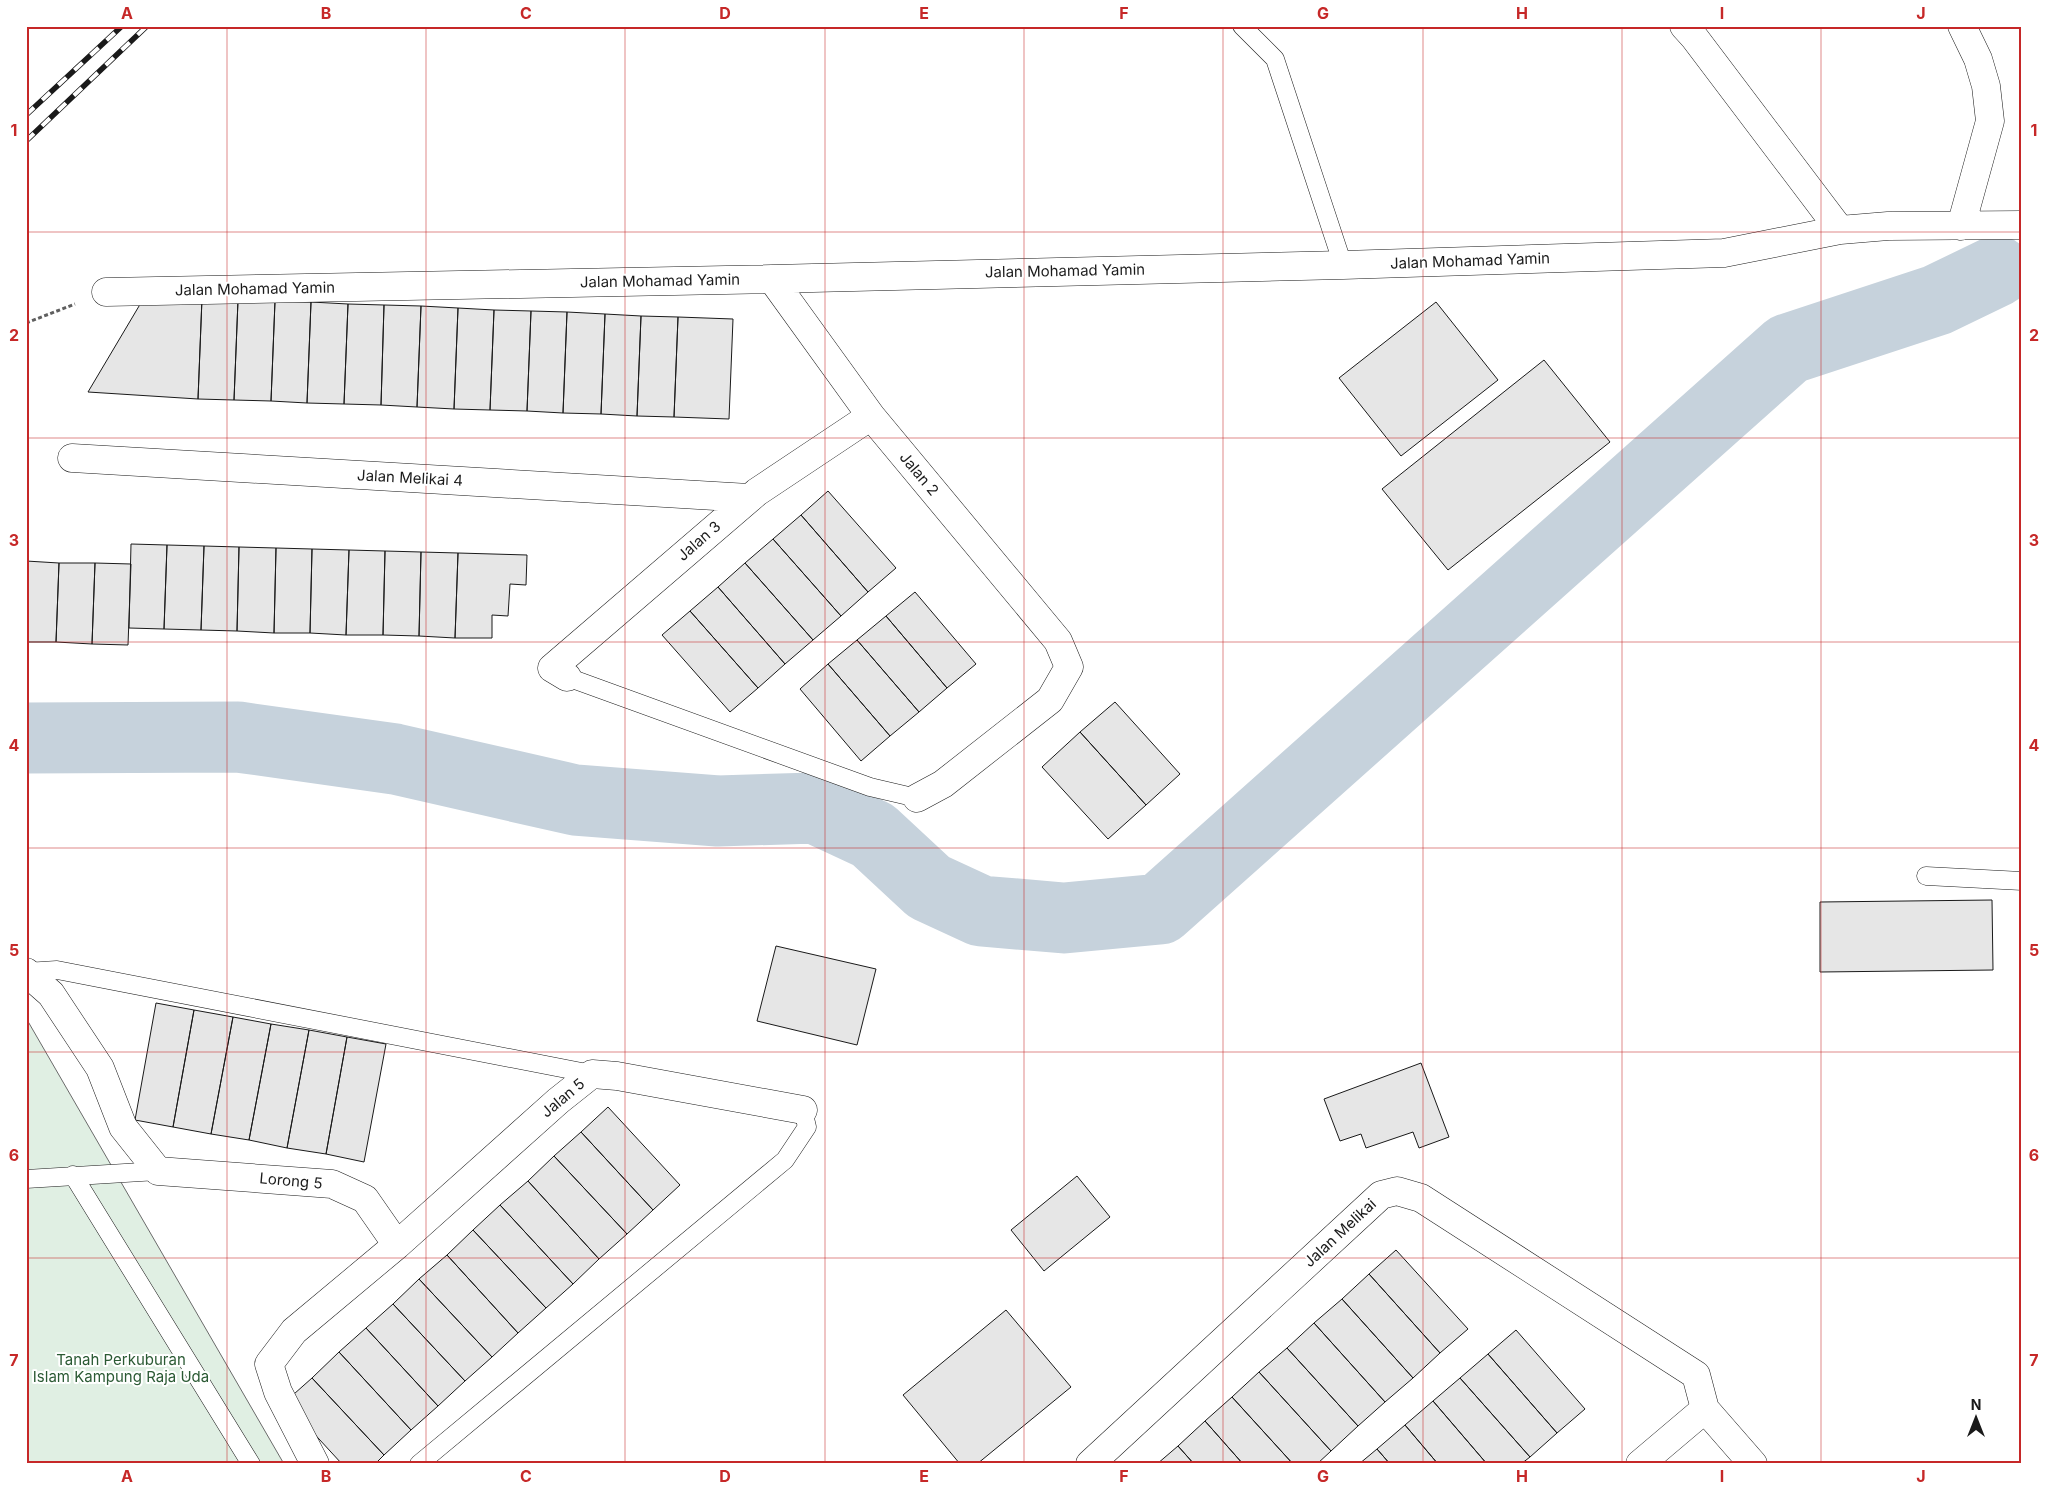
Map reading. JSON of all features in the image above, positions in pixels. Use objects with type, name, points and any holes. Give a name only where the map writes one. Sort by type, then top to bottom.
[{"type":"street","points":[[1684,26],[1840,230]]},
{"type":"street","points":[[1961,226],[1990,121],[1986,86],[1978,59],[1962,26]]},
{"type":"street","name":"Jalan Mohamad Yamin","points":[[106,292],[1343,265],[1724,253],[1840,230],[1888,226],[2022,226]]},
{"type":"street","name":"Jalan 2","points":[[772,278],[871,416],[1058,641],[1069,667],[1050,700],[943,784],[917,798]]},
{"type":"street","name":"Jalan 3","points":[[567,677],[552,668],[749,498],[871,416]]},
{"type":"street","name":"Jalan Melikai 4","points":[[72,458],[749,498]]},
{"type":"street","points":[[26,972],[51,994],[95,1060],[123,1126],[158,1172]]},
{"type":"street","name":"Jalan 5","points":[[315,1464],[278,1392],[269,1364],[294,1331],[398,1245],[558,1101],[592,1074],[617,1076],[802,1110]]},
{"type":"street","name":"Lorong 5","points":[[158,1172],[332,1184],[365,1198],[398,1245]]},
{"type":"street","name":"Jalan Melikai","points":[[1090,1464],[1382,1195],[1397,1191],[1421,1198],[1696,1375],[1705,1409]]},
{"type":"street","points":[[1640,1464],[1705,1409],[1753,1464]]},
{"type":"lane","points":[[1242,26],[1275,59],[1343,265]]},
{"type":"lane","points":[[567,677],[870,787],[917,798]]},
{"type":"lane","points":[[1926,876],[2022,881]]},
{"type":"lane","points":[[26,972],[57,970],[592,1074]]},
{"type":"lane","points":[[419,1464],[785,1160],[807,1127],[802,1110]]},
{"type":"lane","points":[[26,1178],[158,1172]]},
{"type":"lane","points":[[73,1175],[251,1464]]},
{"type":"path","points":[[26,323],[106,292]]},
{"type":"green space","name":"Tanah Perkuburan Islam Kampung Raja Uda","points":[[26,1018],[284,1464],[26,1464]]},
{"type":"building","points":[[145,296],[202,298],[198,399],[88,392]]},
{"type":"building","points":[[202,298],[238,300],[234,400],[198,399]]},
{"type":"building","points":[[238,300],[275,301],[271,401],[234,400]]},
{"type":"building","points":[[275,301],[311,302],[307,403],[271,401]]},
{"type":"building","points":[[311,302],[348,304],[344,404],[307,403]]},
{"type":"building","points":[[1436,302],[1498,380],[1401,456],[1339,378]]},
{"type":"building","points":[[348,304],[384,305],[381,405],[344,404]]},
{"type":"building","points":[[384,305],[421,306],[417,407],[381,405]]},
{"type":"building","points":[[421,306],[458,308],[454,409],[417,407]]},
{"type":"building","points":[[458,308],[494,310],[490,410],[454,409]]},
{"type":"building","points":[[494,310],[531,311],[527,411],[490,410]]},
{"type":"building","points":[[531,311],[567,312],[563,413],[527,411]]},
{"type":"building","points":[[567,312],[605,314],[601,414],[563,413]]},
{"type":"building","points":[[605,314],[641,316],[637,416],[601,414]]},
{"type":"building","points":[[641,316],[678,317],[674,417],[637,416]]},
{"type":"building","points":[[678,317],[733,319],[729,419],[674,417]]},
{"type":"building","points":[[1544,360],[1610,442],[1448,570],[1382,489]]},
{"type":"building","points":[[828,491],[896,568],[868,592],[801,515]]},
{"type":"building","points":[[801,515],[868,592],[841,616],[773,539]]},
{"type":"building","points":[[773,539],[841,616],[813,640],[745,563]]},
{"type":"building","points":[[131,544],[167,545],[164,629],[129,628]]},
{"type":"building","points":[[167,545],[204,546],[201,630],[164,629]]},
{"type":"building","points":[[204,546],[239,547],[237,631],[201,630]]},
{"type":"building","points":[[239,547],[276,548],[274,633],[237,631]]},
{"type":"building","points":[[276,548],[312,549],[310,633],[274,633]]},
{"type":"building","points":[[312,549],[349,550],[346,635],[310,633]]},
{"type":"building","points":[[349,550],[385,551],[383,635],[346,635]]},
{"type":"building","points":[[385,551],[421,552],[419,636],[383,635]]},
{"type":"building","points":[[421,552],[458,553],[455,638],[419,636]]},
{"type":"building","points":[[458,553],[527,555],[526,585],[510,584],[508,616],[492,615],[492,638],[455,638]]},
{"type":"building","points":[[26,561],[59,563],[56,642],[26,642]]},
{"type":"building","points":[[59,563],[95,563],[92,644],[56,642]]},
{"type":"building","points":[[95,563],[131,564],[128,645],[92,644]]},
{"type":"building","points":[[745,563],[813,640],[785,664],[718,587]]},
{"type":"building","points":[[718,587],[785,664],[758,688],[690,611]]},
{"type":"building","points":[[915,592],[976,664],[947,688],[886,616]]},
{"type":"building","points":[[690,611],[758,688],[730,712],[662,635]]},
{"type":"building","points":[[886,616],[947,688],[919,712],[857,640]]},
{"type":"building","points":[[857,640],[919,712],[890,736],[828,664]]},
{"type":"building","points":[[828,664],[890,736],[861,761],[800,689]]},
{"type":"building","points":[[1115,702],[1180,774],[1146,805],[1080,732]]},
{"type":"building","points":[[1080,732],[1146,805],[1108,839],[1042,767]]},
{"type":"building","points":[[1992,900],[1993,970],[1820,972],[1820,902]]},
{"type":"building","points":[[776,946],[876,969],[857,1045],[757,1021]]},
{"type":"building","points":[[156,1003],[194,1010],[173,1127],[135,1120]]},
{"type":"building","points":[[194,1010],[233,1017],[211,1134],[173,1127]]},
{"type":"building","points":[[233,1017],[271,1024],[249,1140],[211,1134]]},
{"type":"building","points":[[271,1024],[309,1030],[287,1148],[249,1140]]},
{"type":"building","points":[[309,1030],[347,1037],[326,1154],[287,1148]]},
{"type":"building","points":[[347,1037],[386,1044],[364,1162],[326,1154]]},
{"type":"building","points":[[1421,1063],[1449,1137],[1419,1148],[1413,1132],[1366,1148],[1361,1134],[1340,1141],[1324,1099]]},
{"type":"building","points":[[608,1107],[680,1185],[653,1210],[581,1132]]},
{"type":"building","points":[[581,1132],[653,1210],[627,1234],[554,1156]]},
{"type":"building","points":[[554,1156],[627,1234],[599,1259],[528,1181]]},
{"type":"building","points":[[1077,1176],[1110,1217],[1044,1271],[1011,1230]]},
{"type":"building","points":[[528,1181],[599,1259],[573,1284],[500,1205]]},
{"type":"building","points":[[500,1205],[573,1284],[546,1308],[473,1230]]},
{"type":"building","points":[[473,1230],[546,1308],[518,1333],[447,1255]]},
{"type":"building","points":[[1396,1250],[1468,1329],[1440,1353],[1369,1274]]},
{"type":"building","points":[[447,1255],[518,1333],[492,1357],[419,1279]]},
{"type":"building","points":[[1369,1274],[1440,1353],[1413,1378],[1342,1299]]},
{"type":"building","points":[[419,1279],[492,1357],[465,1381],[393,1304]]},
{"type":"building","points":[[1342,1299],[1413,1378],[1385,1402],[1314,1323]]},
{"type":"building","points":[[393,1304],[465,1381],[438,1406],[366,1328]]},
{"type":"building","points":[[1006,1310],[1071,1387],[977,1464],[960,1464],[903,1395]]},
{"type":"building","points":[[1314,1323],[1385,1402],[1358,1426],[1287,1348]]},
{"type":"building","points":[[366,1328],[438,1406],[411,1430],[339,1352]]},
{"type":"building","points":[[1516,1330],[1585,1409],[1557,1433],[1488,1354]]},
{"type":"building","points":[[1287,1348],[1358,1426],[1331,1451],[1259,1372]]},
{"type":"building","points":[[339,1352],[411,1430],[384,1455],[312,1378]]},
{"type":"building","points":[[1488,1354],[1557,1433],[1530,1457],[1460,1378]]},
{"type":"building","points":[[1259,1372],[1331,1451],[1317,1464],[1293,1464],[1232,1397]]},
{"type":"building","points":[[312,1378],[384,1455],[375,1464],[342,1464],[285,1402]]},
{"type":"building","points":[[1460,1378],[1530,1457],[1521,1464],[1487,1464],[1433,1401]]},
{"type":"building","points":[[1232,1397],[1293,1464],[1243,1464],[1205,1421]]},
{"type":"building","points":[[1433,1401],[1487,1464],[1438,1464],[1405,1425]]},
{"type":"building","points":[[1205,1421],[1243,1464],[1194,1464],[1178,1446]]},
{"type":"building","points":[[1405,1425],[1438,1464],[1390,1464],[1377,1449]]},
{"type":"building","points":[[1178,1446],[1194,1464],[1157,1464]]},
{"type":"building","points":[[1377,1449],[1390,1464],[1359,1464]]},
{"type":"waterway","points":[[1997,271],[2022,270]]},
{"type":"waterway","points":[[26,738],[238,737],[395,759],[575,800],[718,811],[815,808],[873,835],[929,887],[981,911],[1064,918],[1160,909],[1788,349],[1937,300],[1997,271]]},
{"type":"railway","points":[[26,115],[122,26]]},
{"type":"railway","points":[[26,141],[147,26]]}]
